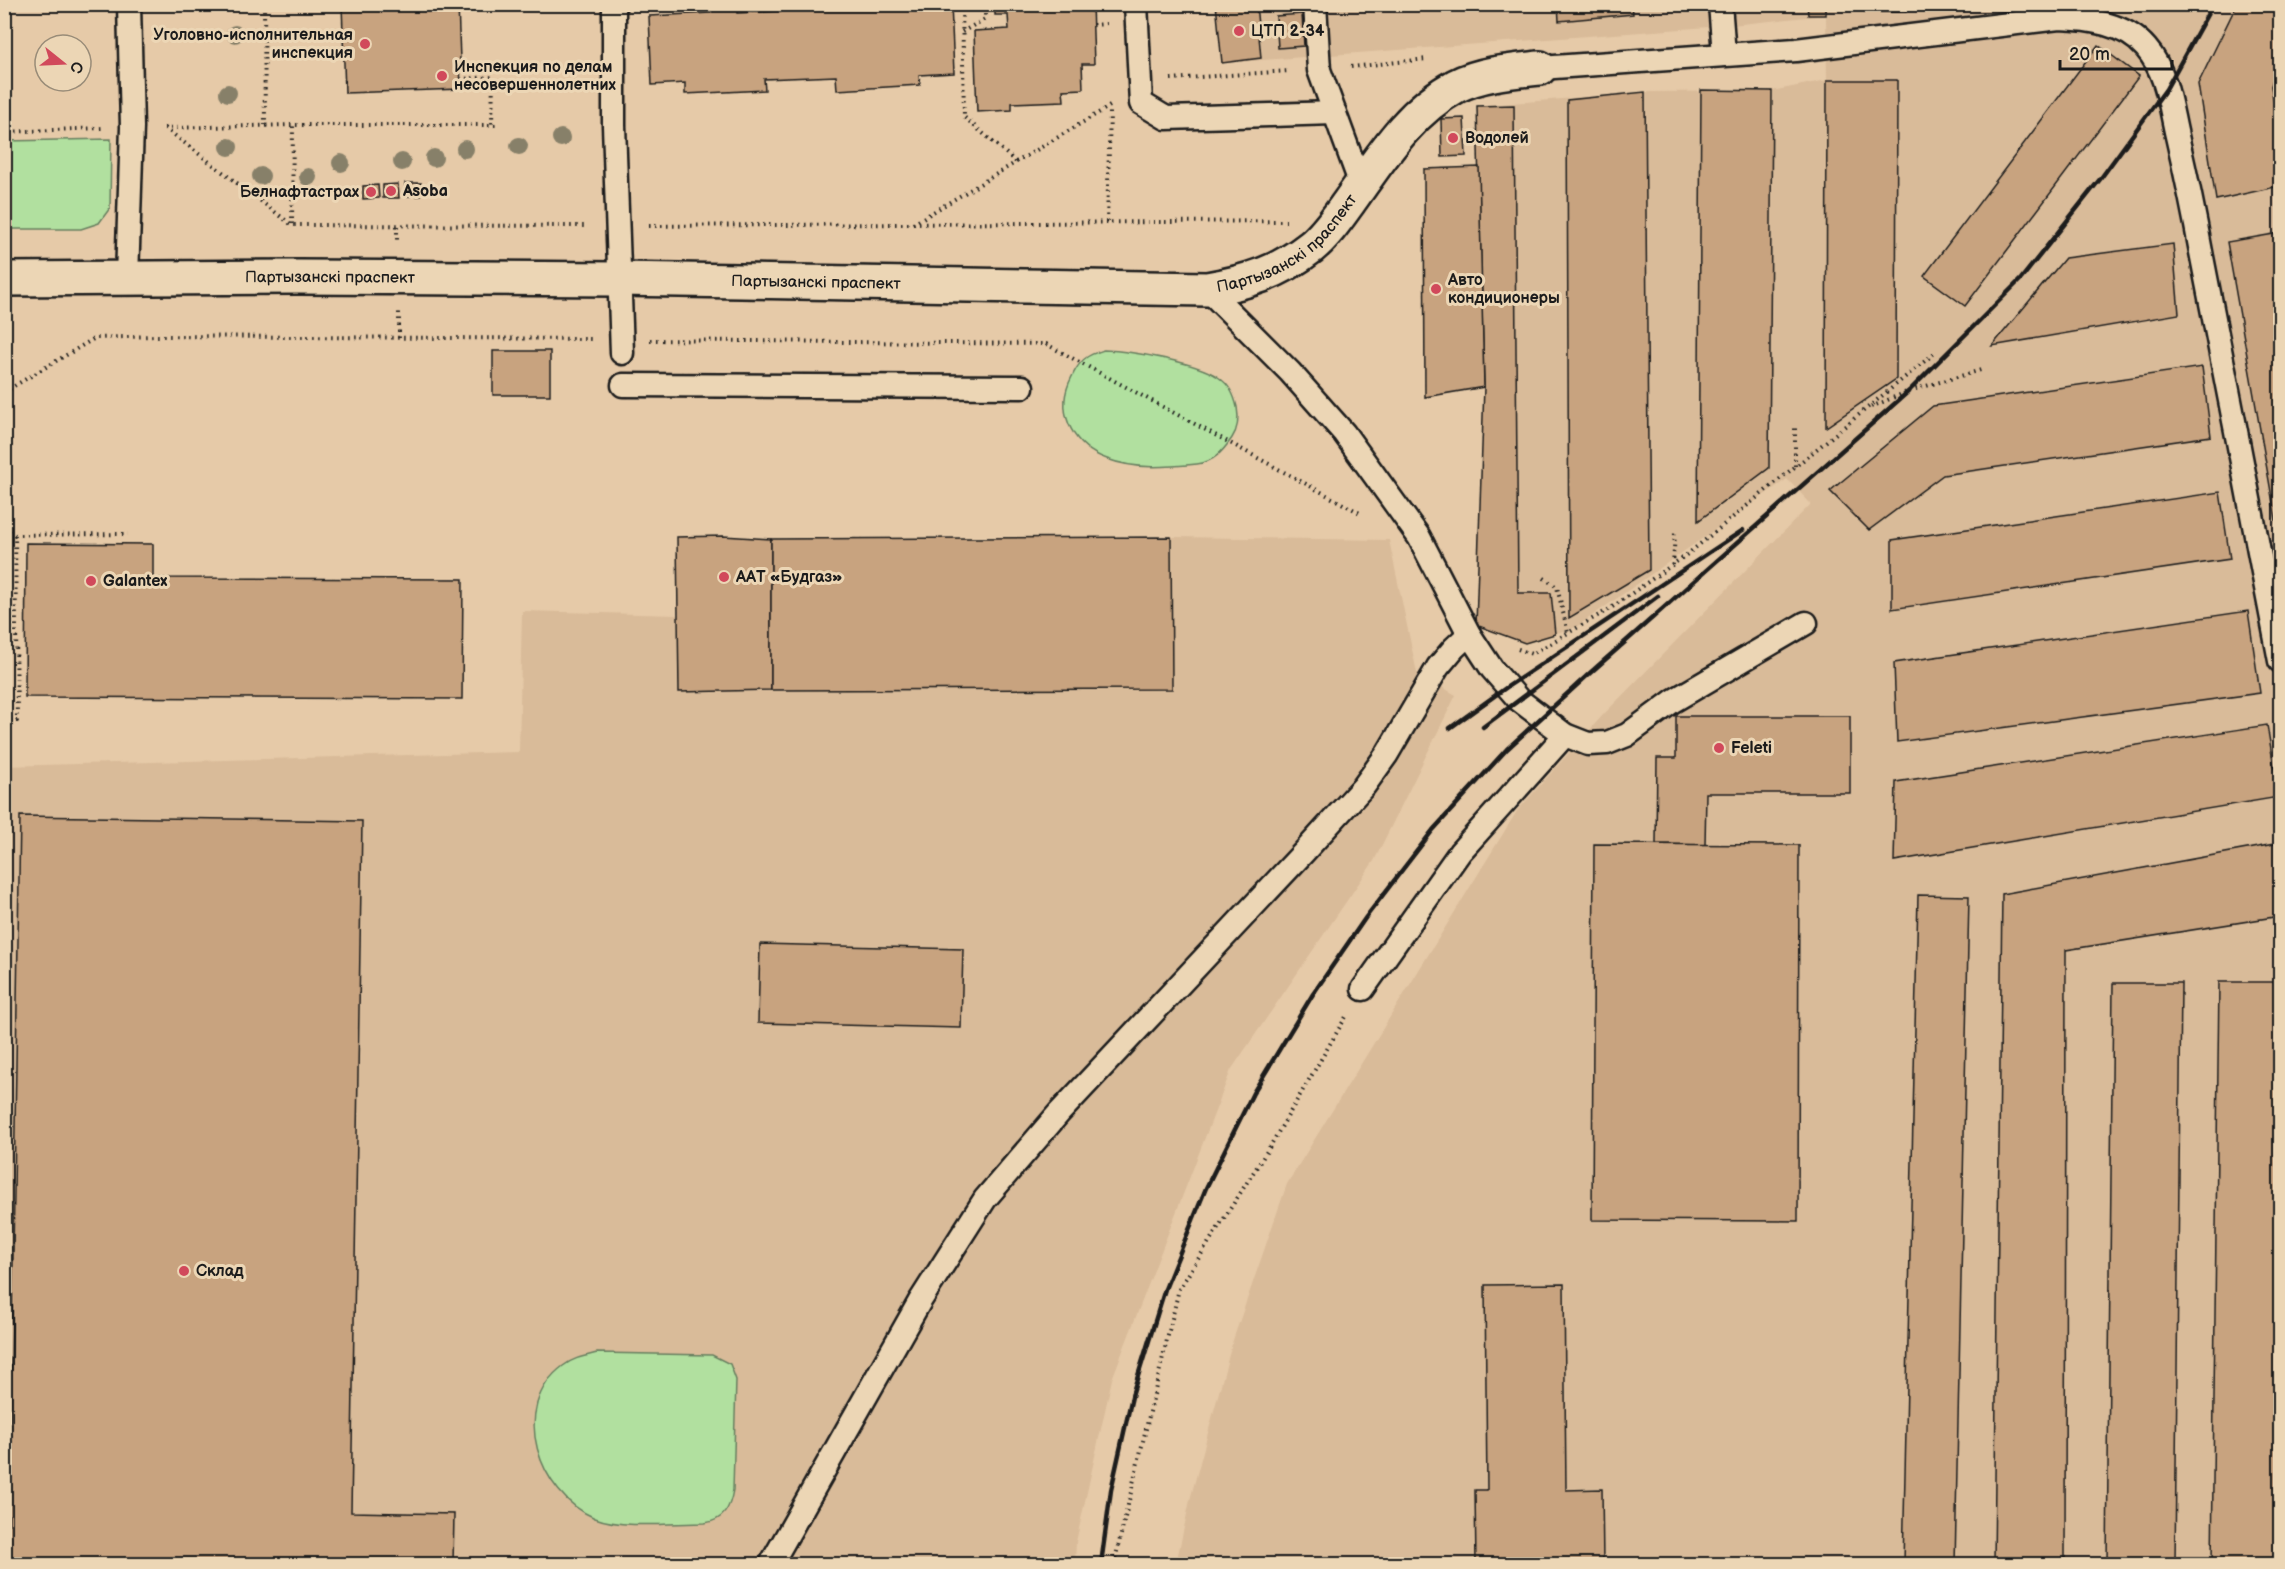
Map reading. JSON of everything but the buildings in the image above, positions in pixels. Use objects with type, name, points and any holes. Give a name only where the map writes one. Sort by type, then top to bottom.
[{"type":"street","name":"Партызанскі праспект","points":[[4,279],[618,279],[1208,289],[1244,283],[1279,269],[1313,246],[1336,220],[1406,125],[1431,103],[1458,86],[1491,74],[1540,68]]},
{"type":"lane","points":[[127,278],[132,127],[129,4]]},
{"type":"lane","points":[[614,4],[618,279],[622,346]]},
{"type":"lane","points":[[1136,4],[1141,103],[1166,118],[1335,113]]},
{"type":"lane","points":[[1315,4],[1319,70],[1361,186]]},
{"type":"lane","points":[[1720,4],[1724,54]]},
{"type":"lane","points":[[1540,68],[1796,50],[2059,18],[2085,19],[2106,24],[2128,33],[2145,46],[2159,66],[2188,184],[2280,661]]},
{"type":"lane","points":[[1208,289],[1290,372],[1344,433],[1419,537],[1469,634],[1492,669],[1519,700],[1565,735],[1588,744],[1607,742],[1627,735],[1673,701],[1806,623]]},
{"type":"lane","points":[[623,385],[1022,387]]},
{"type":"lane","points":[[771,1564],[920,1301],[985,1199],[1059,1113],[1365,786],[1438,667],[1469,634]]},
{"type":"lane","points":[[1363,989],[1460,852],[1565,735]]},
{"type":"path","points":[[264,4],[265,125],[499,125]]},
{"type":"path","points":[[962,4],[964,117],[1016,162]]},
{"type":"path","points":[[962,32],[985,20],[985,4]]},
{"type":"path","points":[[1093,25],[1106,24]]},
{"type":"path","points":[[460,79],[493,77],[492,125]]},
{"type":"path","points":[[1107,222],[1110,105]]},
{"type":"path","points":[[292,225],[293,125]]},
{"type":"path","points":[[165,128],[292,225],[617,226],[1336,220]]},
{"type":"path","points":[[4,392],[95,338],[155,336],[622,346],[1046,344],[1371,519]]},
{"type":"path","points":[[1469,634],[1532,654],[1611,608],[1672,565],[1936,352]]},
{"type":"path","points":[[1867,408],[1909,390],[1981,370]]},
{"type":"path","points":[[1795,428],[1795,467]]},
{"type":"path","points":[[4,528],[15,535],[128,534]]},
{"type":"path","points":[[1672,565],[1676,533]]},
{"type":"path","points":[[4,721],[17,721],[15,535]]},
{"type":"path","points":[[1544,578],[1557,587],[1568,633]]},
{"type":"path","points":[[1114,1564],[1179,1289],[1269,1148],[1363,989]]},
{"type":"shaded area","points":[[1216,5],[2280,5],[2280,1564],[1176,1564],[1191,1496],[1233,1340],[1287,1184],[1517,811],[1603,715],[1811,504],[1787,479],[1576,627],[1525,643],[1476,625],[1484,387],[1477,106],[1645,92],[1772,91],[1827,80],[1826,15],[1722,26],[1222,63]]},
{"type":"shaded area","points":[[723,536],[771,539],[1171,537],[1389,540],[1417,673],[1456,695],[1374,861],[1231,1070],[1112,1379],[1076,1542],[1075,1564],[5,1564],[4,766],[519,752],[522,611],[678,615],[677,537]]},
{"type":"green space","points":[[111,139],[110,208],[99,223],[81,229],[5,229],[5,141]]},
{"type":"green space","points":[[1104,350],[1179,362],[1218,377],[1226,383],[1237,407],[1237,427],[1229,443],[1218,455],[1203,463],[1163,467],[1129,465],[1107,459],[1086,447],[1071,429],[1065,407],[1066,395],[1081,362]]},
{"type":"green space","points":[[597,1353],[712,1355],[730,1364],[736,1380],[733,1490],[728,1508],[717,1519],[705,1523],[648,1525],[606,1521],[575,1507],[559,1490],[546,1471],[537,1449],[534,1426],[537,1404],[546,1383],[563,1366],[575,1359]]},
{"type":"railway","points":[[1101,1564],[1111,1490],[1133,1392],[1165,1289],[1206,1188],[1253,1093],[1313,994],[1366,917],[1433,830],[1507,749],[1909,391],[2021,279],[2101,178],[2166,89],[2213,4]]},
{"type":"railway","points":[[1450,728],[1507,687],[1743,530]]},
{"type":"railway","points":[[1483,727],[1658,596]]},
{"type":"place","name":"ЦТП 2-34","points":[[1239,31]]},
{"type":"place","name":"Уголовно-исполнительная инспекция","points":[[365,44]]},
{"type":"place","name":"Инспекция по делам несовершеннолетних","points":[[442,76]]},
{"type":"place","name":"Водолей","points":[[1453,138]]},
{"type":"place","name":"Asoba","points":[[391,191]]},
{"type":"place","name":"Белнафтастрах","points":[[371,192]]},
{"type":"place","name":"Авто кондиционеры","points":[[1436,289]]},
{"type":"place","name":"ААТ «Будгаз»","points":[[724,577]]},
{"type":"place","name":"Galantex","points":[[91,581]]},
{"type":"place","name":"Feleti","points":[[1719,748]]},
{"type":"place","name":"Склад","points":[[184,1271]]}]
